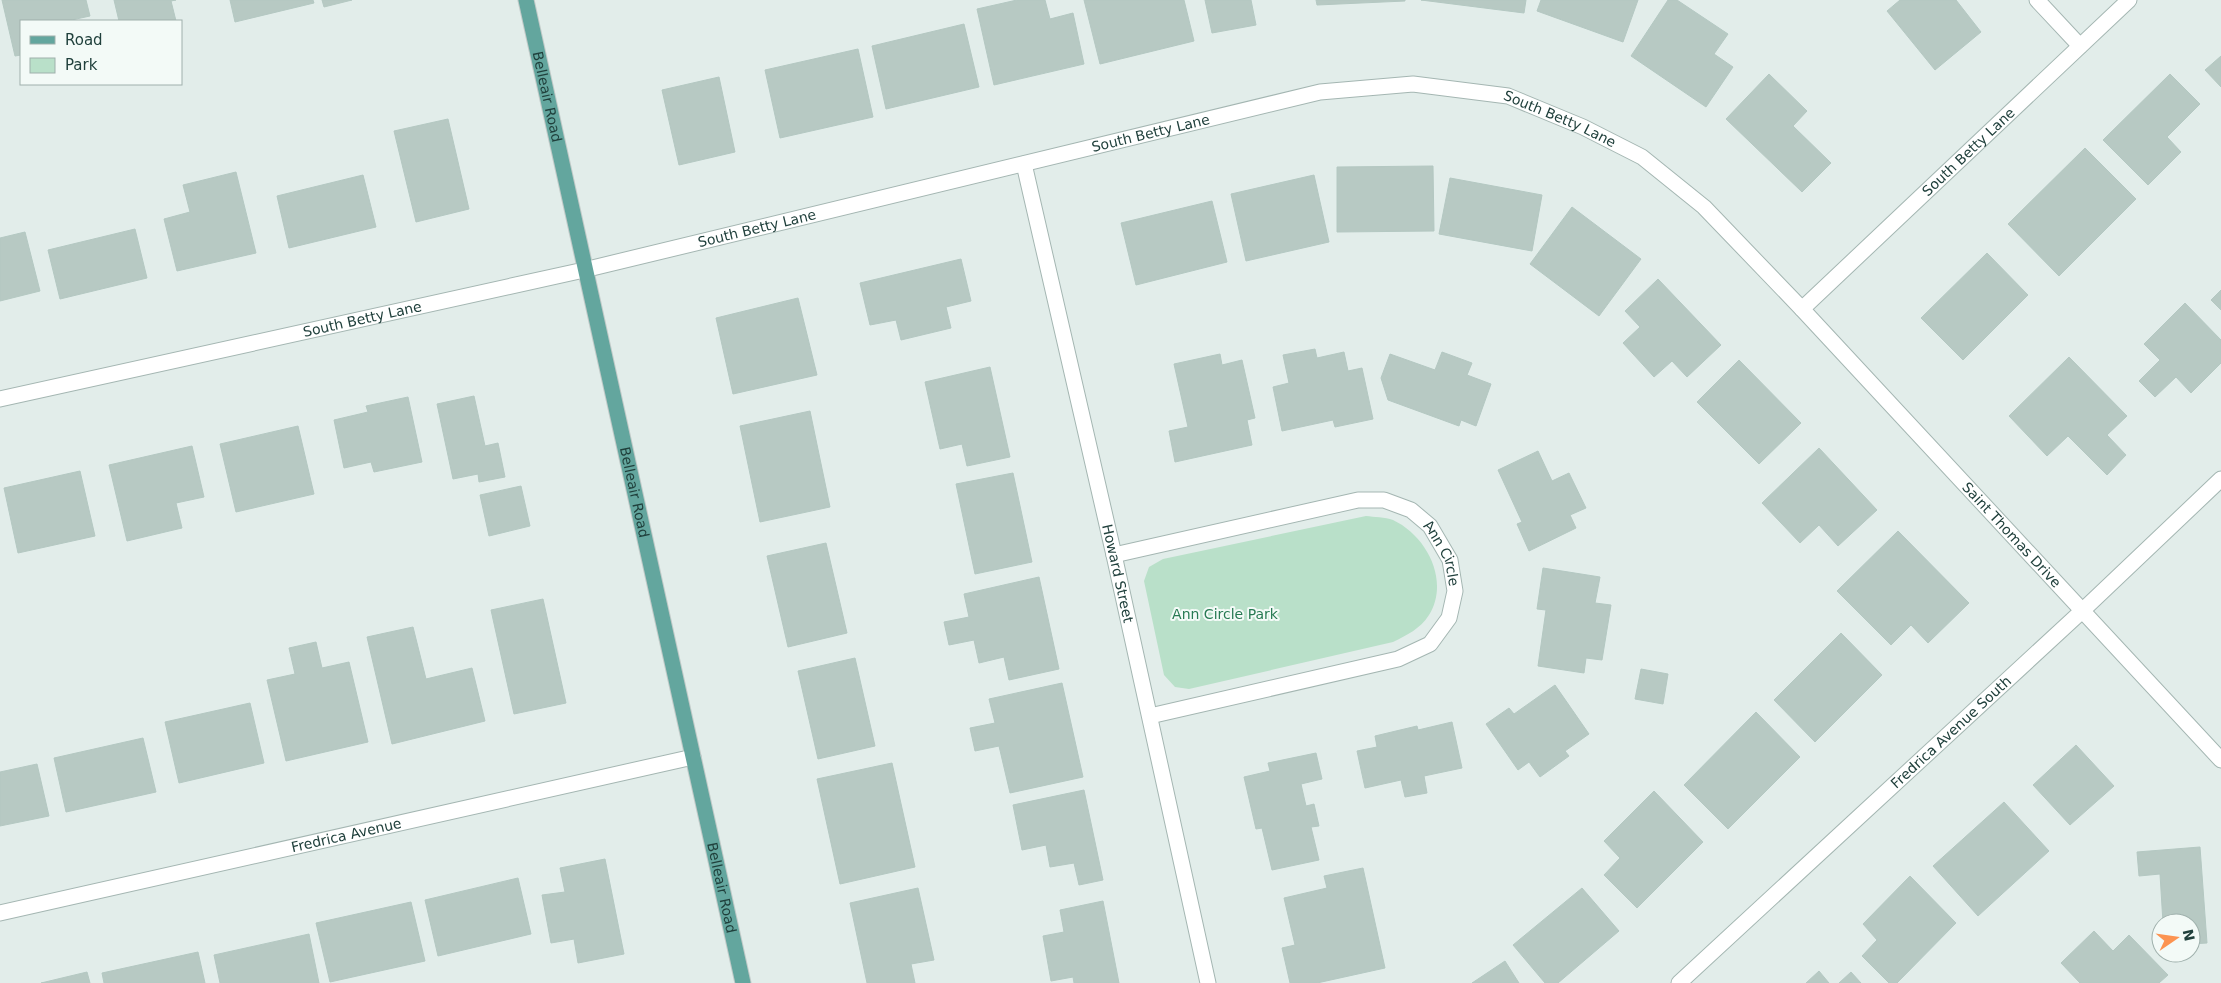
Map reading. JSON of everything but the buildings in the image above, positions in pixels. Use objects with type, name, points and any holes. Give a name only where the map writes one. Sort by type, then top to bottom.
[{"type":"main road","name":"Belleair Road","points":[[526,0],[584,270],[743,983]]},
{"type":"street","points":[[2037,0],[2080,46]]},
{"type":"street","name":"South Betty Lane","points":[[0,399],[584,270],[1320,92],[1413,84],[1508,96],[1583,127],[1642,157],[1704,207],[1802,309],[2129,0]]},
{"type":"street","name":"Howard Street","points":[[1024,164],[1150,716],[1208,983]]},
{"type":"street","name":"Saint Thomas Drive","points":[[1802,309],[2221,760]]},
{"type":"street","name":"Fredrica Avenue South","points":[[1679,983],[2082,611],[2221,479]]},
{"type":"street","name":"Ann Circle","points":[[1114,556],[1358,500],[1384,500],[1411,510],[1430,526],[1450,560],[1455,591],[1449,618],[1430,644],[1398,659],[1150,716]]},
{"type":"street","name":"Fredrica Avenue","points":[[0,913],[693,757]]},
{"type":"green space","name":"Ann Circle Park","points":[[1366,516],[1390,519],[1405,527],[1425,548],[1432,561],[1436,574],[1435,602],[1429,615],[1417,628],[1393,642],[1189,689],[1175,687],[1164,675],[1144,581],[1149,567],[1163,559]]}]
